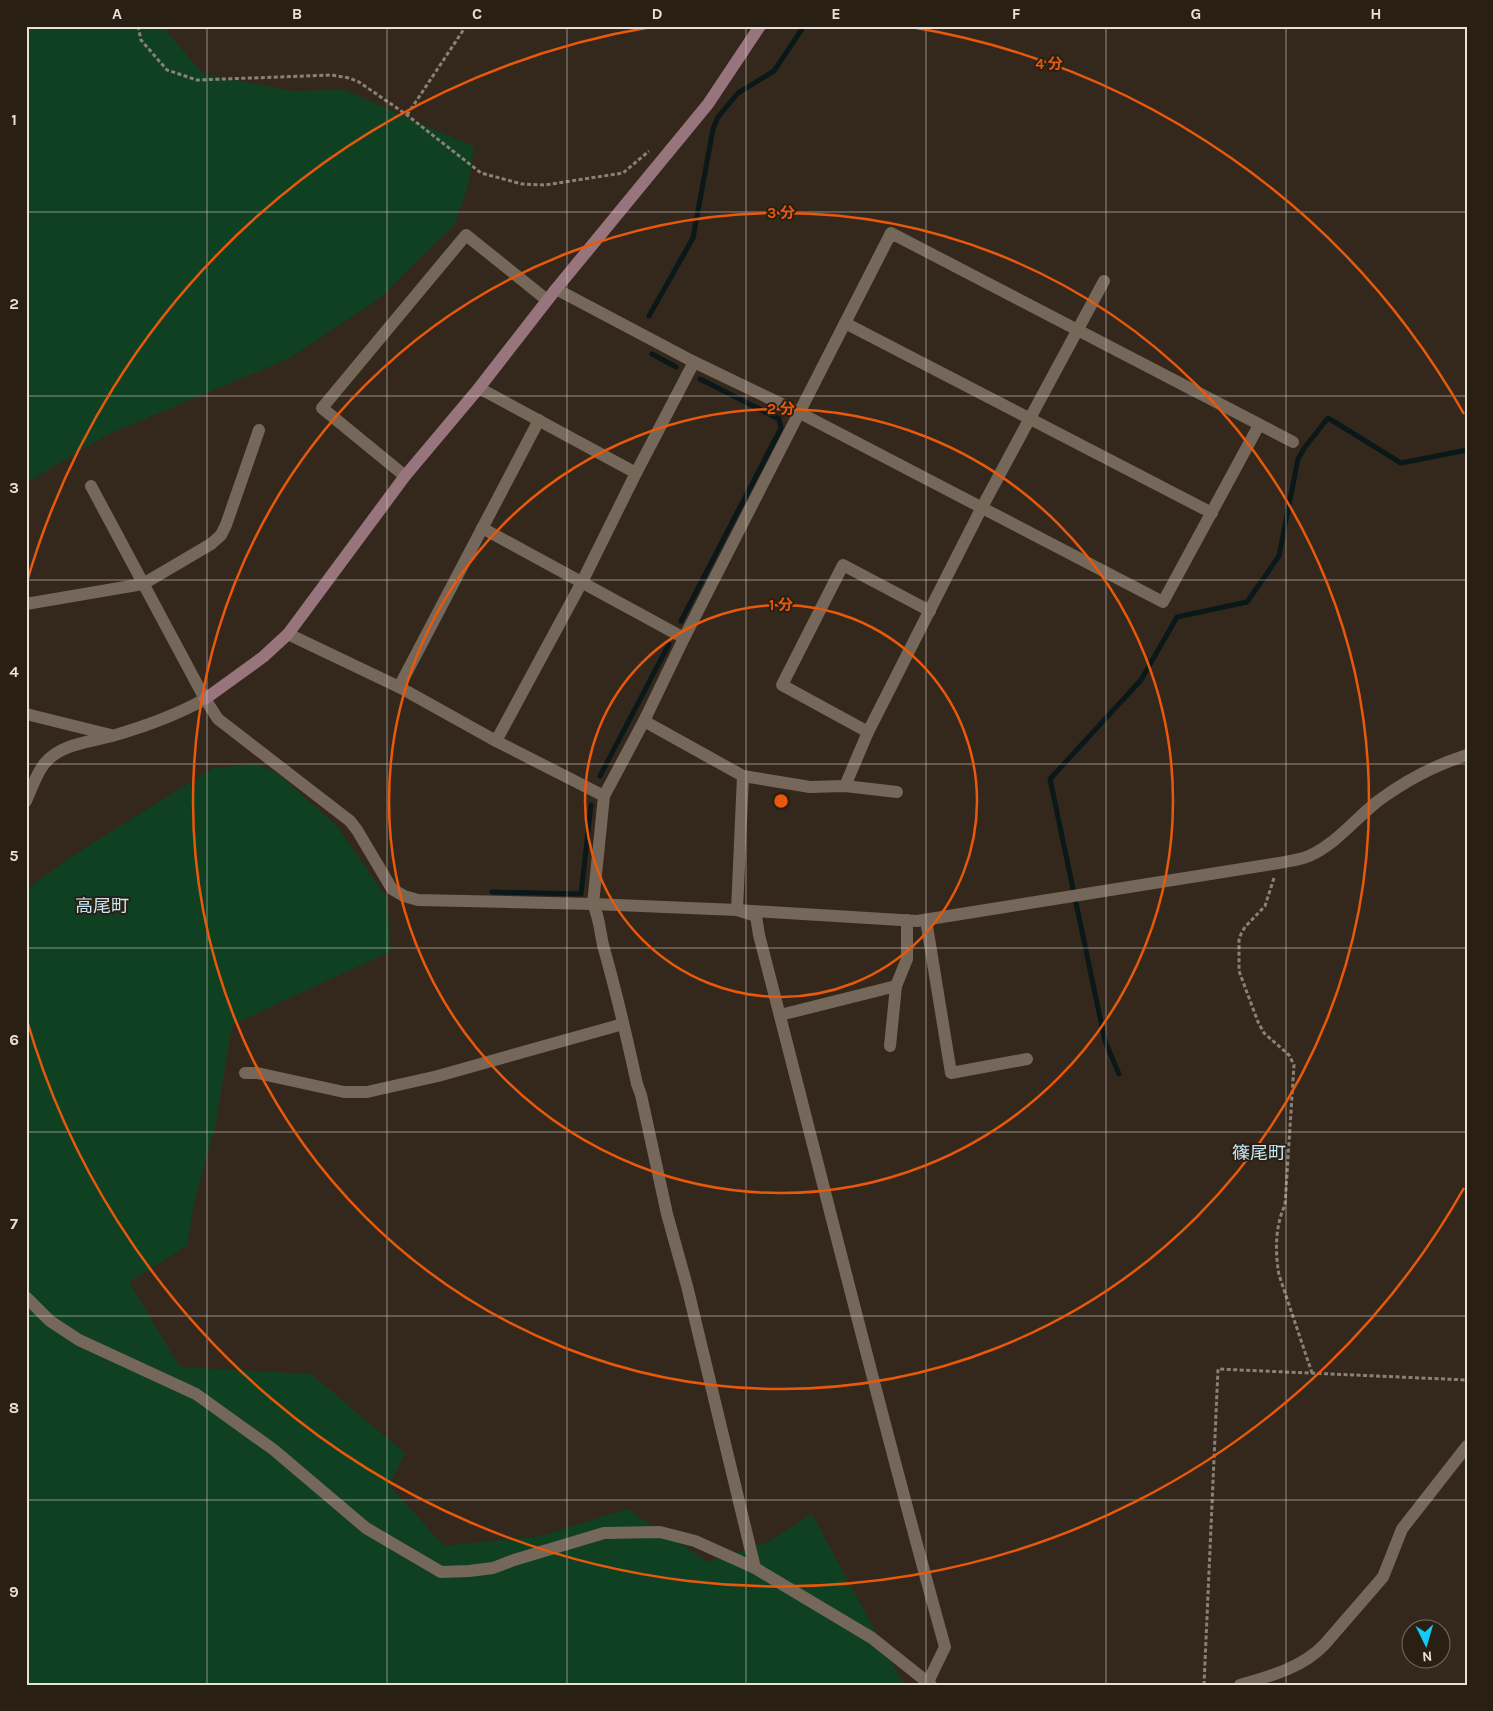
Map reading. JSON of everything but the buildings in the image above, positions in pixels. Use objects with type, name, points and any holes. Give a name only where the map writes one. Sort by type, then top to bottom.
[{"type":"street","points":[[26,801],[44,763],[54,755],[71,746],[113,736],[187,710],[263,657],[288,634],[405,476],[480,388],[547,300],[708,104],[760,26]]},
{"type":"street","points":[[755,1568],[691,1304],[667,1214],[641,1095],[599,928],[598,913],[593,904],[604,796],[644,721],[684,638],[890,233],[1293,442]]},
{"type":"street","points":[[405,476],[322,408],[466,235],[547,300]]},
{"type":"street","points":[[845,786],[868,732],[981,509],[1104,281]]},
{"type":"street","points":[[556,289],[694,362],[800,413],[981,509],[1163,602],[1259,425]]},
{"type":"street","points":[[845,323],[1212,513]]},
{"type":"street","points":[[496,741],[582,582],[694,362]]},
{"type":"street","points":[[480,388],[636,473]]},
{"type":"street","points":[[399,687],[539,420]]},
{"type":"street","points":[[26,604],[143,584],[211,544],[221,535],[226,525],[259,430]]},
{"type":"street","points":[[91,486],[205,699],[218,719],[350,821],[392,889],[404,896],[418,900],[593,904],[926,920],[1279,863],[1308,856],[1328,845],[1376,803],[1400,786],[1448,761],[1467,755]]},
{"type":"street","points":[[482,528],[684,638]]},
{"type":"street","points":[[868,732],[782,685],[843,564],[930,611]]},
{"type":"street","points":[[288,634],[399,687],[496,741],[604,796]]},
{"type":"street","points":[[26,714],[113,736]]},
{"type":"street","points":[[644,721],[744,776],[810,787],[845,786],[897,792]]},
{"type":"street","points":[[736,910],[744,776]]},
{"type":"street","points":[[26,1297],[50,1321],[79,1340],[196,1394],[274,1450],[366,1528],[441,1572],[493,1568],[604,1533],[660,1532],[696,1541],[755,1568],[872,1638],[929,1684],[944,1647],[759,935],[756,916],[736,910]]},
{"type":"street","points":[[890,1046],[896,986],[908,959],[907,920]]},
{"type":"street","points":[[926,920],[951,1073],[1027,1059]]},
{"type":"street","points":[[780,1015],[896,986]]},
{"type":"street","points":[[245,1073],[258,1073],[344,1092],[367,1092],[438,1076],[622,1024]]},
{"type":"street","points":[[1240,1685],[1281,1672],[1315,1655],[1383,1577],[1402,1529],[1463,1461],[1467,1446]]},
{"type":"path","points":[[138,26],[141,40],[167,70],[197,80],[332,75],[359,82],[407,115],[481,173],[522,184],[545,185],[622,172],[654,148]]},
{"type":"path","points":[[407,115],[466,26]]},
{"type":"path","points":[[1279,863],[1265,906],[1245,927],[1241,934],[1239,940],[1238,971],[1264,1033],[1289,1055],[1294,1065],[1284,1204],[1278,1224],[1276,1261],[1312,1373]]},
{"type":"path","points":[[1204,1685],[1218,1369],[1467,1380]]},
{"type":"green space","points":[[26,26],[165,26],[168,33],[203,74],[292,91],[345,90],[474,147],[469,183],[454,225],[380,298],[290,358],[107,435],[26,483]]},
{"type":"green space","points":[[256,764],[278,774],[336,825],[387,898],[391,951],[232,1025],[215,1127],[195,1198],[187,1246],[129,1282],[180,1367],[311,1374],[405,1453],[389,1485],[444,1546],[541,1536],[627,1509],[708,1562],[768,1542],[812,1514],[902,1681],[908,1685],[26,1685],[26,890],[69,858],[213,768]]},
{"type":"waterway","points":[[649,316],[693,238],[713,129],[718,117],[738,93],[774,71],[804,26]]},
{"type":"waterway","points":[[652,354],[676,367]]},
{"type":"waterway","points":[[681,621],[781,428],[779,419],[700,379]]},
{"type":"waterway","points":[[1119,1074],[1105,1041],[1050,779],[1141,680],[1177,617],[1247,602],[1279,556],[1298,459],[1328,418],[1401,463],[1467,450]]},
{"type":"waterway","points":[[600,776],[669,644]]},
{"type":"waterway","points":[[492,892],[581,894],[591,805]]},
{"type":"district","name":"高尾町","points":[[102,906]]},
{"type":"district","name":"篠尾町","points":[[1259,1153]]}]
